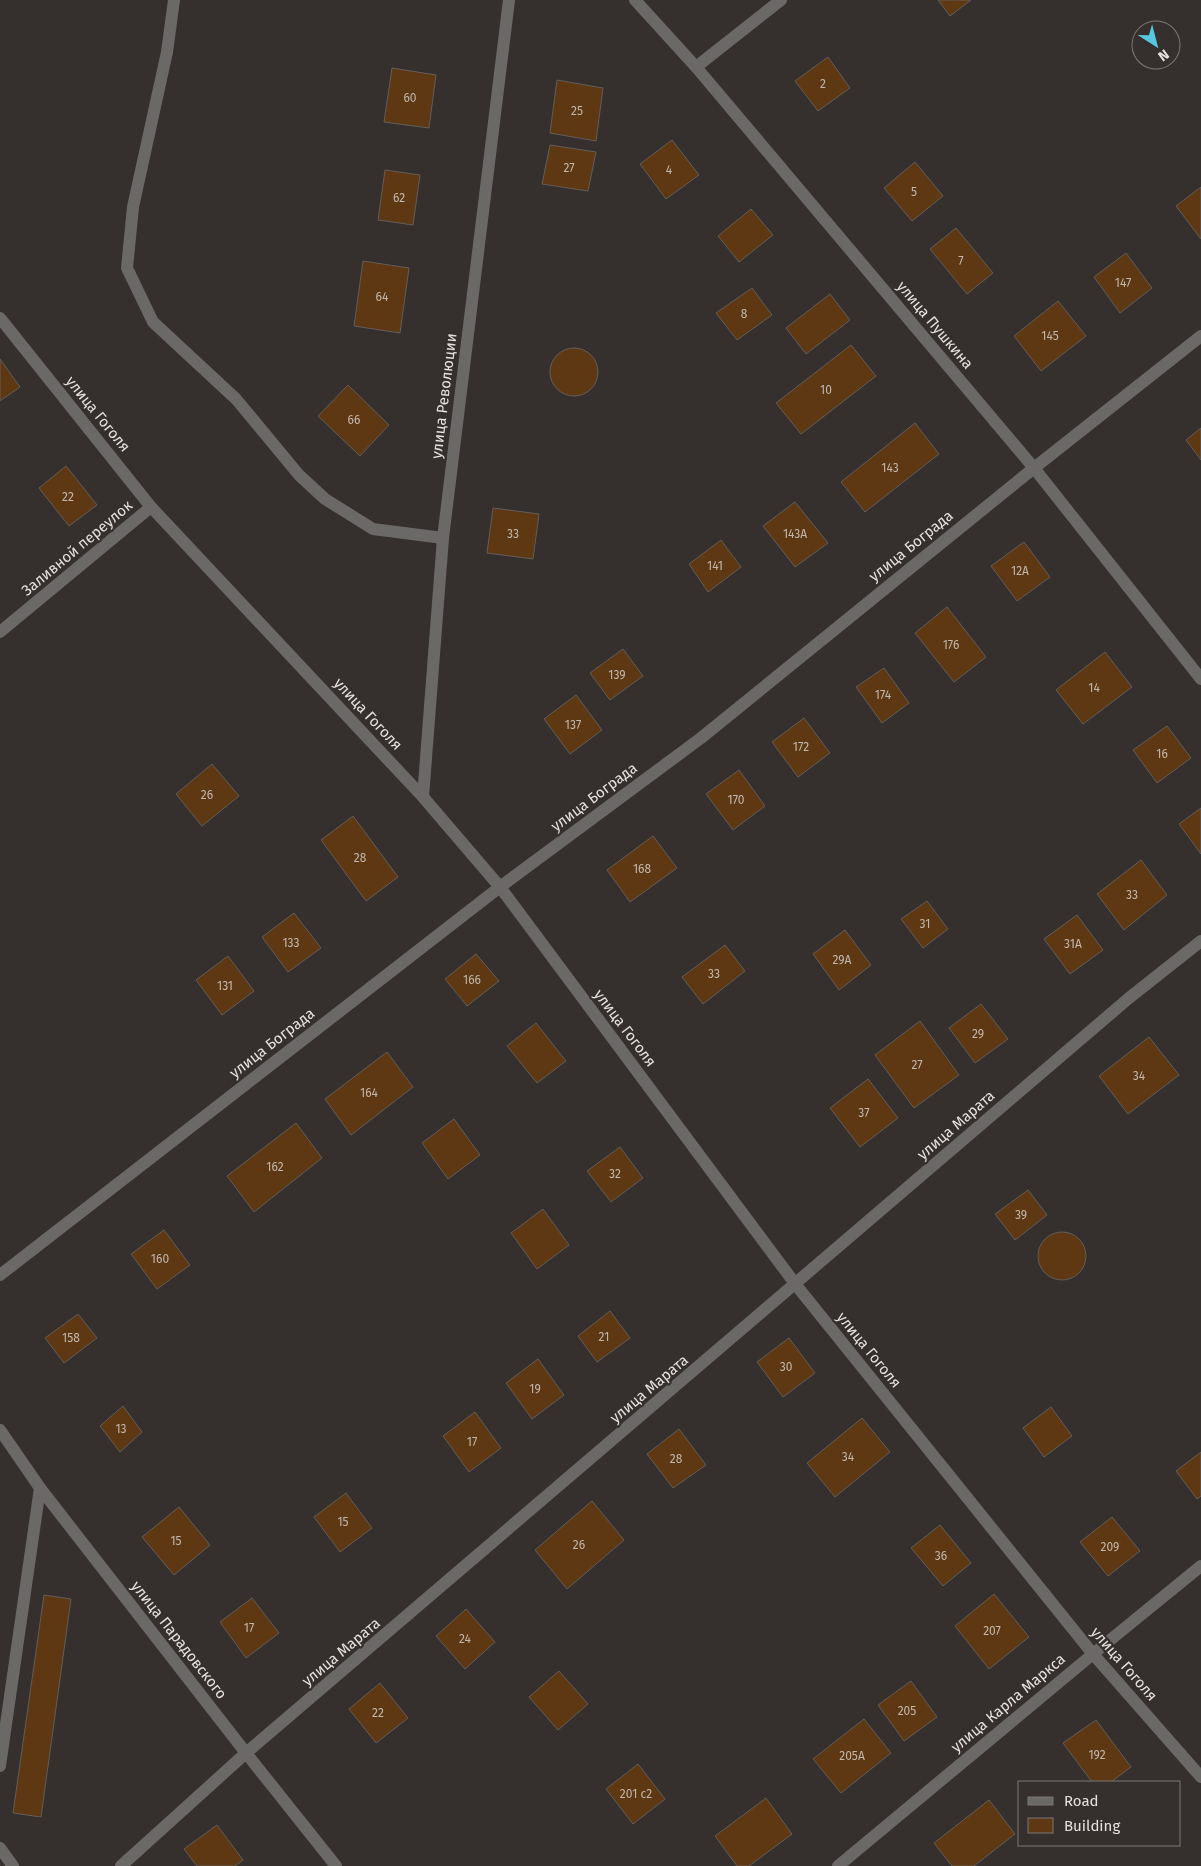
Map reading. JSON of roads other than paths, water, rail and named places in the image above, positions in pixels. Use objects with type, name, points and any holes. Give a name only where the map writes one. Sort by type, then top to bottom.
[{"type":"street","points":[[174,0],[166,52],[133,207],[127,268],[153,322],[236,399],[299,474],[325,499],[373,529],[443,538]]},
{"type":"street","name":"улица Революции","points":[[424,797],[443,538],[509,0]]},
{"type":"street","name":"улица Пушкина","points":[[635,0],[696,67],[1034,468],[1201,679]]},
{"type":"street","points":[[696,67],[781,0]]},
{"type":"street","name":"улица Гоголя","points":[[0,318],[151,507],[424,797],[500,887],[796,1285],[1093,1654],[1201,1777]]},
{"type":"street","name":"улица Бограда","points":[[0,1276],[500,887],[701,738],[1034,468],[1201,336]]},
{"type":"street","name":"Заливной переулок","points":[[0,632],[151,507]]},
{"type":"street","name":"улица Марата","points":[[121,1866],[246,1754],[1129,998],[1201,941]]},
{"type":"street","name":"улица Парадовского","points":[[0,1430],[40,1488],[246,1754],[336,1866]]},
{"type":"street","points":[[0,1766],[40,1488]]},
{"type":"street","name":"улица Карла Маркса","points":[[838,1866],[1201,1566]]},
{"type":"street","points":[[0,1848],[13,1866]]}]
